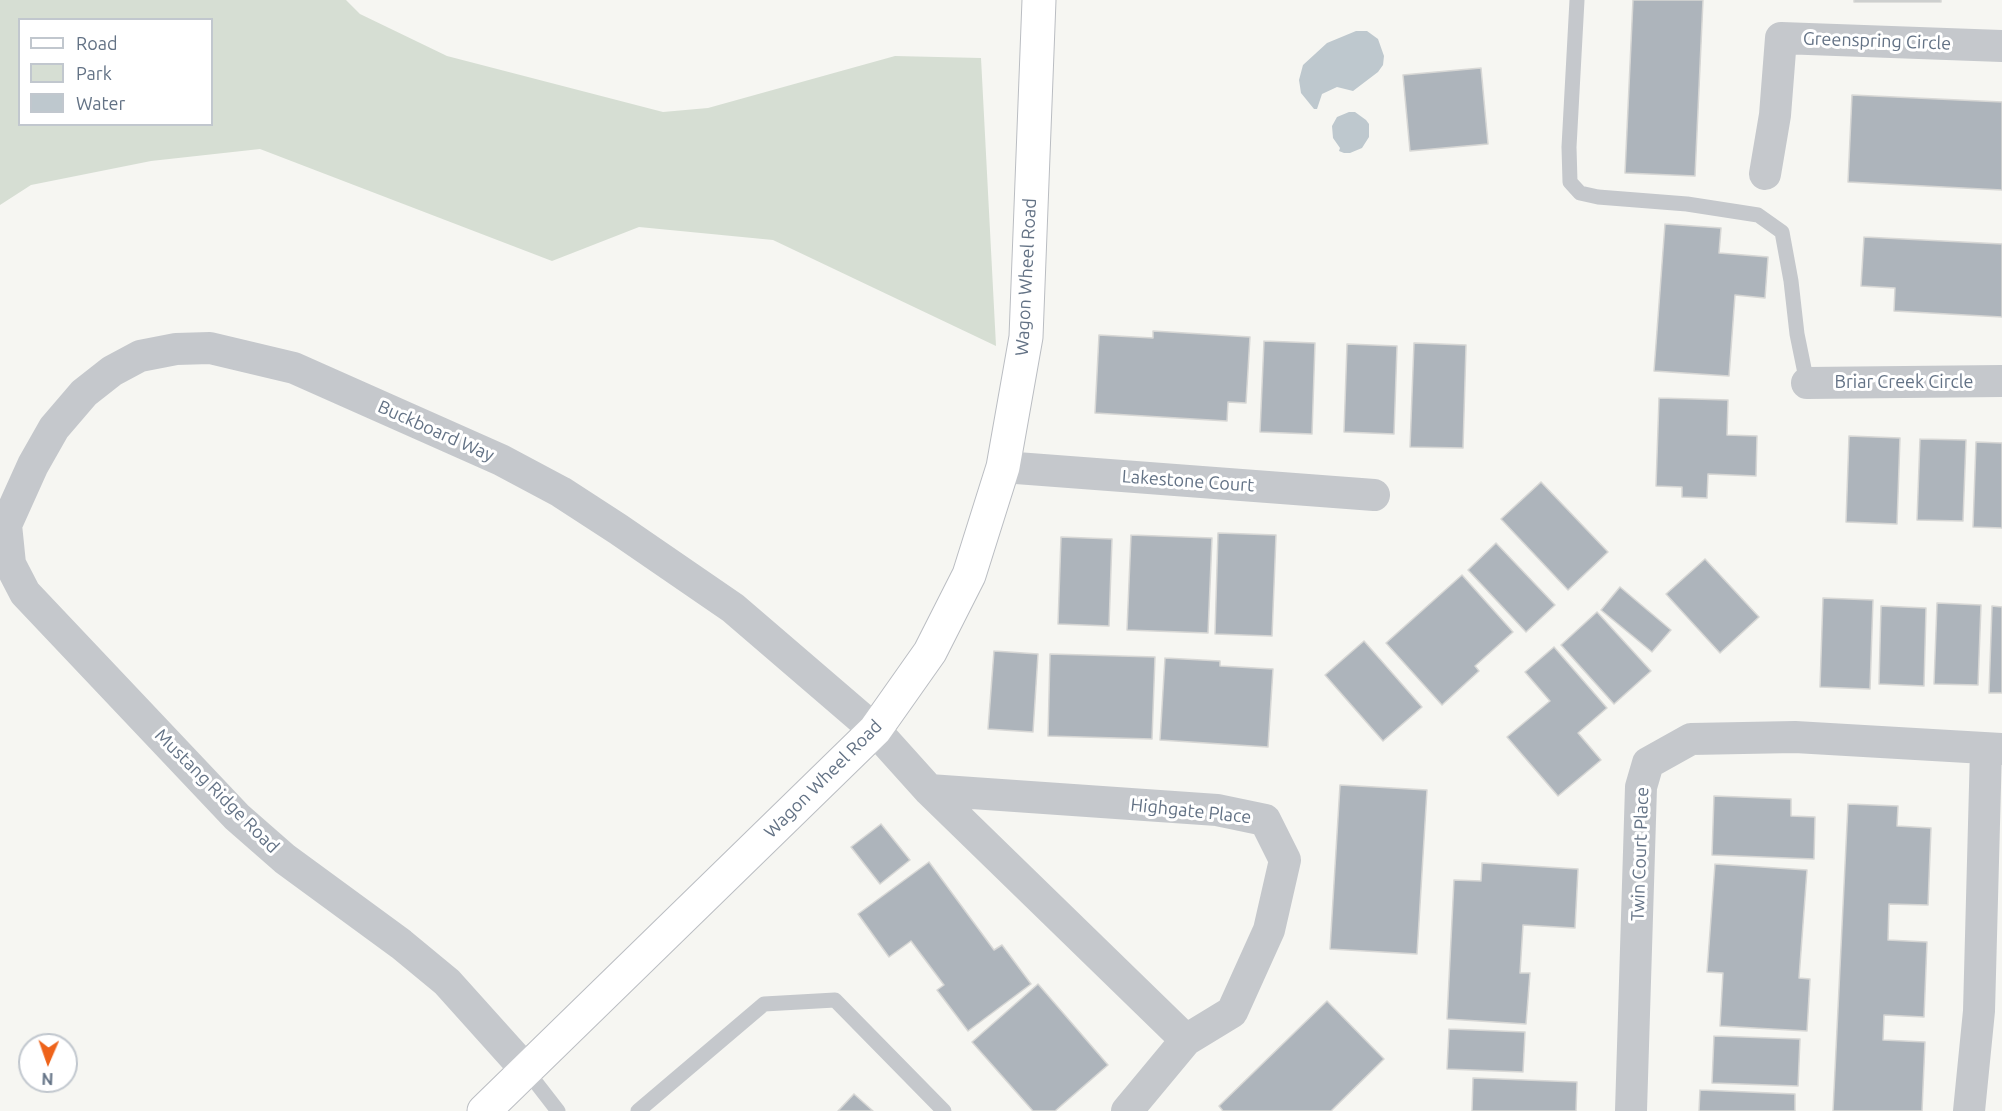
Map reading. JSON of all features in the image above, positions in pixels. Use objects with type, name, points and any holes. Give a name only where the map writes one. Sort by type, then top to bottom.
[{"type":"street","name":"Wagon Wheel Road","points":[[484,1111],[874,730],[930,652],[969,575],[1003,467],[1026,337],[1039,0]]},
{"type":"street","name":"Greenspring Circle","points":[[1765,174],[1775,115],[1781,38],[2002,46]]},
{"type":"street","name":"Buckboard Way","points":[[6,525],[33,465],[54,428],[84,393],[112,371],[140,356],[176,349],[210,348],[247,355],[294,368],[501,460],[561,492],[733,608],[874,730]]},
{"type":"street","name":"Briar Creek Circle","points":[[1807,383],[2002,381]]},
{"type":"street","name":"Lakestone Court","points":[[1003,467],[1374,495]]},
{"type":"street","name":"Mustang Ridge Road","points":[[6,525],[10,564],[25,593],[237,817],[285,859],[401,944],[447,982],[526,1071]]},
{"type":"street","points":[[874,730],[929,790],[1186,1041]]},
{"type":"street","name":"Twin Court Place","points":[[1632,1111],[1641,787],[1648,763],[1691,739],[1795,737],[1994,749],[1991,1011],[1970,1111]]},
{"type":"street","name":"Highgate Place","points":[[929,790],[1216,810],[1265,820],[1285,860],[1269,930],[1232,1012],[1186,1041],[1126,1111]]},
{"type":"lane","points":[[1577,0],[1569,147],[1570,182],[1580,193],[1598,197],[1687,204],[1758,215],[1782,232],[1797,334],[1807,383]]},
{"type":"lane","points":[[638,1111],[764,1004],[835,1000],[944,1111]]},
{"type":"lane","points":[[526,1071],[558,1111]]},
{"type":"green space","points":[[0,0],[346,0],[360,14],[447,56],[663,112],[708,108],[895,56],[981,58],[996,346],[773,240],[639,227],[552,261],[260,149],[151,161],[31,185],[0,205]]},
{"type":"water","points":[[1356,31],[1367,31],[1378,39],[1384,56],[1383,65],[1378,72],[1353,91],[1337,87],[1322,94],[1317,109],[1314,109],[1301,93],[1299,80],[1303,65],[1327,43]]},
{"type":"water","points":[[1355,112],[1366,120],[1369,124],[1369,137],[1362,148],[1344,153],[1339,151],[1340,148],[1333,138],[1332,126],[1337,117]]},
{"type":"building","points":[[1633,0],[1703,0],[1695,176],[1625,173]]},
{"type":"building","points":[[1854,0],[1941,0],[1941,2],[1854,2]]},
{"type":"building","points":[[1481,68],[1488,144],[1410,151],[1403,75]]},
{"type":"building","points":[[1852,95],[2002,102],[2002,190],[1848,182]]},
{"type":"building","points":[[1665,224],[1721,228],[1719,253],[1768,257],[1765,298],[1735,295],[1729,376],[1654,371]]},
{"type":"building","points":[[1864,237],[2002,244],[2002,317],[1894,311],[1895,288],[1861,286]]},
{"type":"building","points":[[1153,331],[1250,337],[1246,403],[1228,402],[1227,421],[1095,413],[1099,335],[1153,338]]},
{"type":"building","points":[[1264,341],[1315,343],[1312,434],[1260,432]]},
{"type":"building","points":[[1414,343],[1466,345],[1463,448],[1410,447]]},
{"type":"building","points":[[1347,344],[1397,346],[1394,434],[1344,432]]},
{"type":"building","points":[[1659,398],[1728,400],[1727,435],[1757,436],[1756,476],[1708,474],[1707,498],[1682,497],[1682,487],[1656,486]]},
{"type":"building","points":[[1849,436],[1900,438],[1897,524],[1846,522]]},
{"type":"building","points":[[1920,439],[1966,440],[1963,521],[1917,520]]},
{"type":"building","points":[[1976,442],[2002,443],[2002,528],[1973,527]]},
{"type":"building","points":[[1541,482],[1608,552],[1568,590],[1501,519]]},
{"type":"building","points":[[1218,533],[1276,535],[1272,636],[1215,634]]},
{"type":"building","points":[[1131,535],[1212,538],[1208,633],[1127,630]]},
{"type":"building","points":[[1061,537],[1112,539],[1109,626],[1058,624]]},
{"type":"building","points":[[1496,543],[1555,605],[1526,632],[1468,570]]},
{"type":"building","points":[[1705,559],[1759,617],[1720,653],[1666,594]]},
{"type":"building","points":[[1462,575],[1513,632],[1475,666],[1479,671],[1442,705],[1386,643]]},
{"type":"building","points":[[1620,587],[1671,630],[1652,652],[1601,610]]},
{"type":"building","points":[[1823,598],[1873,600],[1870,689],[1820,687]]},
{"type":"building","points":[[1937,603],[1981,605],[1978,685],[1934,684]]},
{"type":"building","points":[[1881,606],[1926,608],[1924,686],[1879,684]]},
{"type":"building","points":[[1992,606],[2002,607],[2002,693],[1989,693]]},
{"type":"building","points":[[1597,612],[1651,671],[1614,704],[1561,645]]},
{"type":"building","points":[[1364,641],[1422,707],[1383,741],[1325,675]]},
{"type":"building","points":[[1554,647],[1607,708],[1578,733],[1601,760],[1558,796],[1507,737],[1550,701],[1525,672]]},
{"type":"building","points":[[994,651],[1038,654],[1033,732],[988,729]]},
{"type":"building","points":[[1050,654],[1155,657],[1152,739],[1048,736]]},
{"type":"building","points":[[1165,658],[1220,661],[1220,666],[1273,669],[1268,747],[1160,740]]},
{"type":"building","points":[[1340,785],[1427,790],[1417,954],[1330,949]]},
{"type":"building","points":[[1714,796],[1791,799],[1791,816],[1815,817],[1814,859],[1712,855]]},
{"type":"building","points":[[1848,804],[1898,806],[1897,826],[1931,828],[1928,905],[1889,904],[1888,940],[1927,942],[1924,1017],[1884,1015],[1883,1040],[1925,1042],[1922,1111],[1833,1111]]},
{"type":"building","points":[[881,824],[910,860],[880,884],[851,847]]},
{"type":"building","points":[[929,862],[994,950],[1002,945],[1031,984],[968,1031],[937,990],[944,985],[911,941],[889,957],[858,914]]},
{"type":"building","points":[[1482,863],[1578,869],[1575,928],[1523,925],[1520,973],[1530,973],[1526,1024],[1447,1019],[1454,880],[1481,881]]},
{"type":"building","points":[[1715,864],[1807,870],[1799,978],[1810,979],[1807,1031],[1720,1026],[1723,973],[1707,972]]},
{"type":"building","points":[[1038,984],[1108,1065],[1055,1111],[1033,1111],[972,1042]]},
{"type":"building","points":[[1327,1001],[1384,1059],[1331,1111],[1223,1111],[1219,1106]]},
{"type":"building","points":[[1449,1029],[1525,1032],[1523,1072],[1447,1069]]},
{"type":"building","points":[[1714,1036],[1800,1039],[1798,1086],[1712,1083]]},
{"type":"building","points":[[1473,1078],[1577,1082],[1576,1111],[1472,1111]]},
{"type":"building","points":[[1700,1090],[1795,1094],[1795,1111],[1699,1111]]},
{"type":"building","points":[[854,1094],[873,1111],[838,1111]]}]
